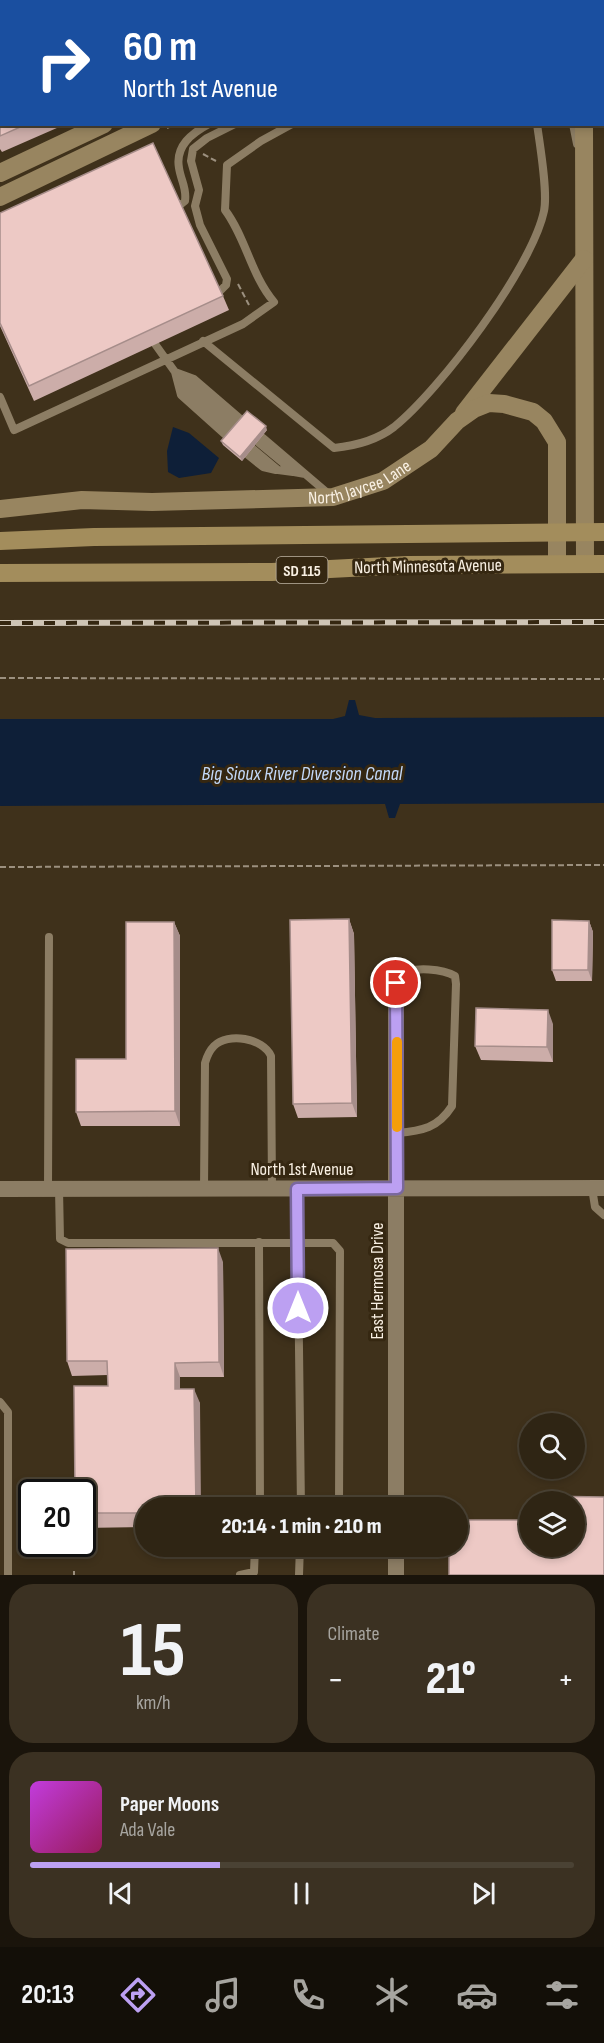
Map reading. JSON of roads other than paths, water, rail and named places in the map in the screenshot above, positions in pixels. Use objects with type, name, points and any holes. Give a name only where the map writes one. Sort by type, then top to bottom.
[{"type":"main road","points":[[0,173],[100,126]]},
{"type":"main road","points":[[0,197],[148,126]]},
{"type":"main road","points":[[584,126],[585,564]]},
{"type":"main road","points":[[457,421],[584,259]]},
{"type":"main road","name":"North Jaycee Lane","points":[[0,508],[82,500],[152,502],[333,497],[383,481],[431,449],[457,421],[474,409],[489,403],[520,407],[544,421],[557,442],[557,564]]},
{"type":"main road","name":"North Minnesota Avenue","points":[[0,542],[94,537],[604,532]]},
{"type":"main road","name":"North Minnesota Avenue","points":[[0,573],[272,572],[406,565],[604,564]]},
{"type":"street","name":"East Hermosa Drive","points":[[396,983],[396,1497]]},
{"type":"street","name":"North 1st Avenue","points":[[0,1189],[598,1188]]},
{"type":"street","points":[[396,1557],[396,1575]]},
{"type":"lane","points":[[180,205],[185,201],[187,190],[179,168],[183,147],[189,135],[205,126]]},
{"type":"lane","points":[[220,291],[226,285],[227,279],[200,225],[195,206],[199,190],[191,161],[193,149],[232,126]]},
{"type":"lane","points":[[0,397],[14,430],[243,324],[274,302],[262,287],[235,223],[225,210],[227,165],[261,141],[288,126]]},
{"type":"lane","points":[[203,341],[334,448],[356,446],[393,428],[458,356],[511,283],[533,247],[544,209],[537,126]]},
{"type":"lane","points":[[573,126],[583,168]]},
{"type":"lane","points":[[155,344],[175,372],[237,430],[181,395],[175,372]]},
{"type":"lane","points":[[256,446],[278,470],[306,474]]},
{"type":"lane","points":[[256,446],[306,474],[333,497]]},
{"type":"lane","points":[[256,446],[294,472]]},
{"type":"lane","points":[[49,937],[53,1189],[60,1239],[68,1244],[333,1243],[340,1251],[339,1497]]},
{"type":"lane","points":[[396,983],[402,972],[435,970],[446,971],[454,976],[456,984],[452,1106],[445,1117],[433,1127],[423,1131],[397,1133]]},
{"type":"lane","points":[[204,1189],[205,1063],[208,1052],[221,1041],[257,1040],[267,1047],[271,1056],[272,1189]]},
{"type":"lane","points":[[598,1188],[595,1207],[604,1215]]},
{"type":"lane","points":[[297,1189],[301,1497]]},
{"type":"lane","points":[[259,1242],[260,1497]]},
{"type":"lane","points":[[0,1402],[8,1412],[4,1523],[8,1575]]},
{"type":"lane","points":[[240,1575],[254,1572],[255,1557]]},
{"type":"lane","points":[[299,1575],[300,1557]]},
{"type":"water","points":[[173,427],[189,433],[219,458],[211,473],[179,478],[168,472],[167,451]]},
{"type":"water","name":"Big Sioux River Diversion Canal","points":[[349,700],[355,700],[359,715],[375,718],[604,717],[604,803],[400,804],[395,818],[389,818],[385,804],[0,806],[0,719],[333,719],[345,716]]},
{"type":"railway","points":[[0,623],[604,622]]}]
